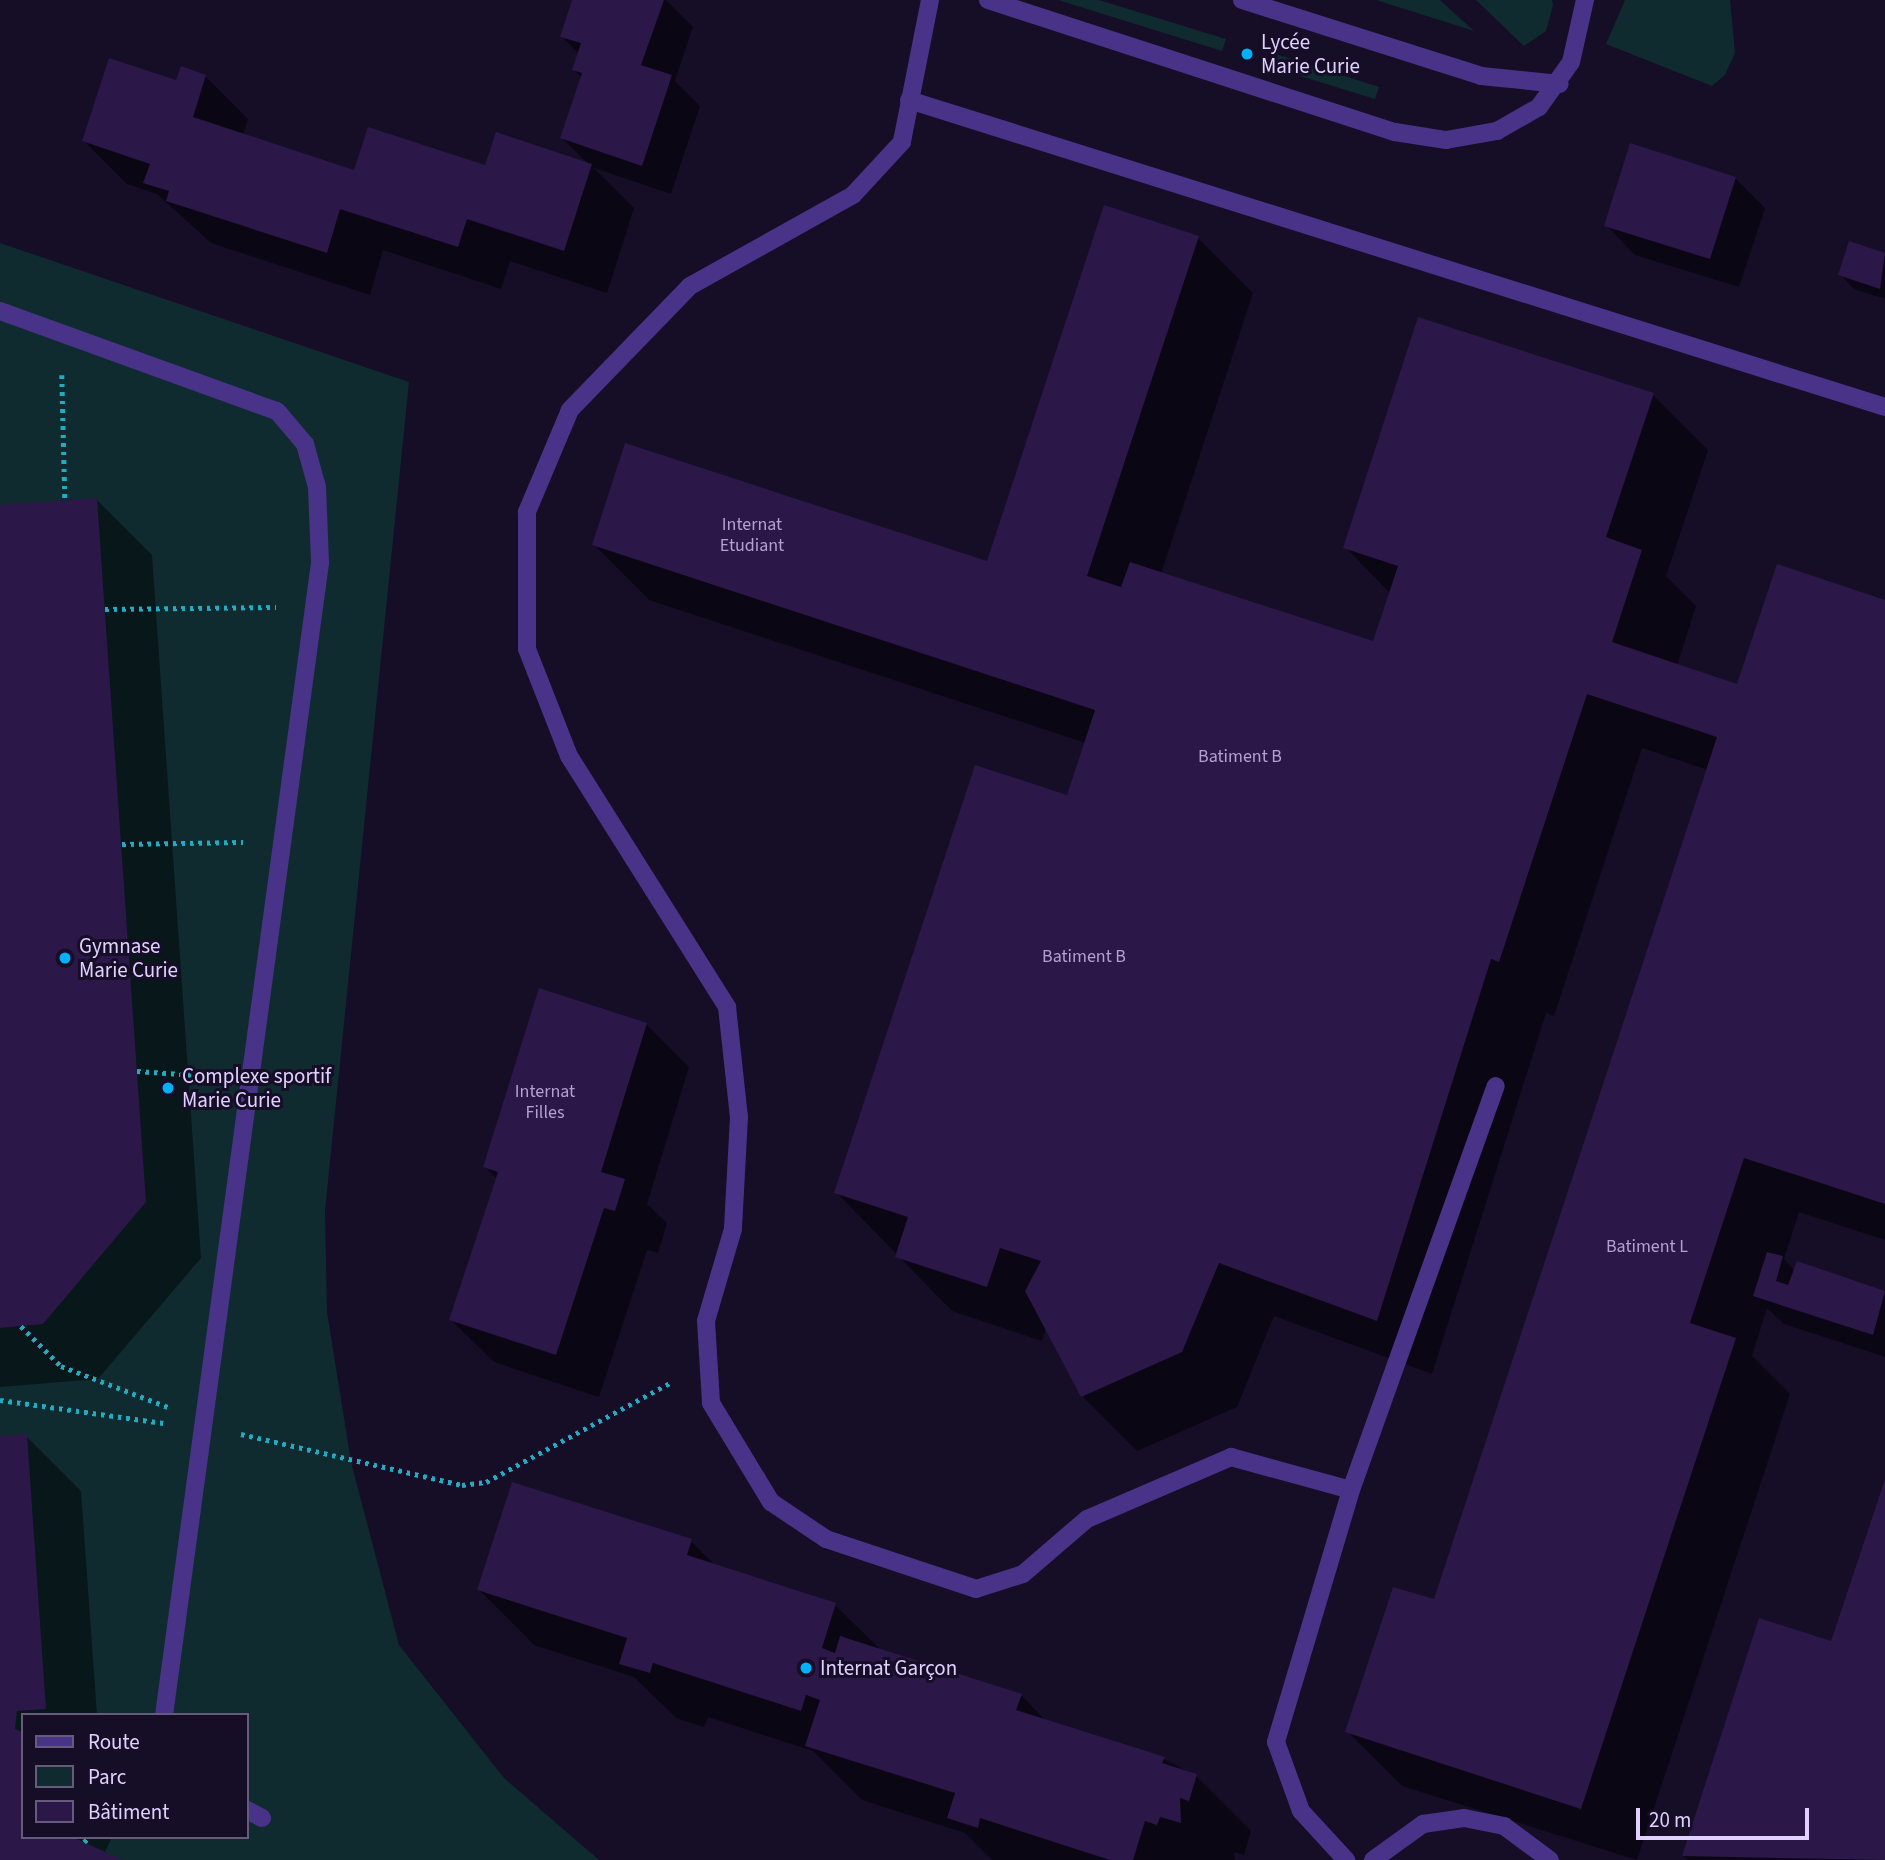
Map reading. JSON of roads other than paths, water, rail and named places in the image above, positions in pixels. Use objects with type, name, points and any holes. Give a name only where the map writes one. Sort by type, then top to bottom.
[{"type":"lane","points":[[930,0],[902,142],[853,195],[690,286],[570,410],[527,512],[527,649],[569,756],[727,1007],[739,1117],[733,1229],[706,1321],[711,1403],[771,1502],[826,1539],[976,1589],[1023,1574],[1087,1519],[1231,1457],[1351,1490]]},
{"type":"lane","points":[[988,0],[1423,138],[1497,131],[1539,107],[1560,84],[1577,48],[1585,0]]},
{"type":"lane","points":[[1242,0],[1489,78],[1560,84]]},
{"type":"lane","points":[[909,100],[1885,407]]},
{"type":"lane","points":[[0,311],[277,411],[305,444],[317,486],[315,606],[164,1713]]},
{"type":"lane","points":[[1346,1860],[1301,1811],[1276,1742],[1351,1490],[1496,1086]]},
{"type":"lane","points":[[1373,1860],[1423,1824],[1464,1818],[1504,1826],[1550,1860]]},
{"type":"place","name":"Lycée Marie Curie","points":[[1247,54]]},
{"type":"place","name":"Gymnase Marie Curie","points":[[65,958]]},
{"type":"place","name":"Complexe sportif Marie Curie","points":[[168,1088]]},
{"type":"place","name":"Internat Garçon","points":[[806,1668]]}]
